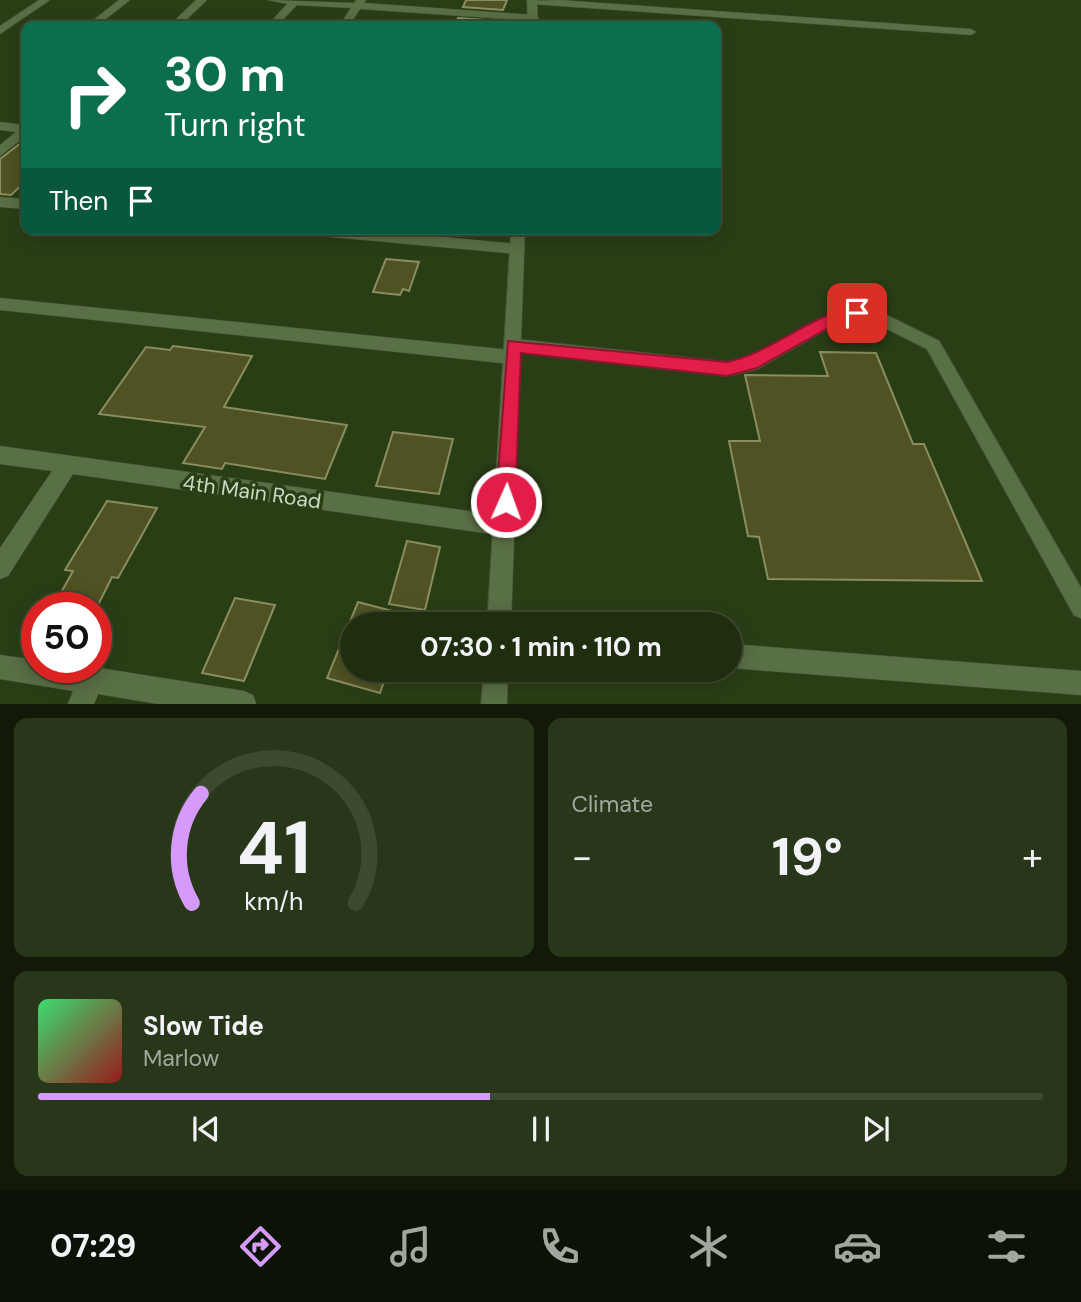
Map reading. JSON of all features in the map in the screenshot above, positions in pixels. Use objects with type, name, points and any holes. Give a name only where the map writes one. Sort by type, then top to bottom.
[{"type":"street","points":[[0,31],[44,0]]},
{"type":"street","points":[[98,21],[125,0]]},
{"type":"street","points":[[179,21],[202,0]]},
{"type":"street","points":[[273,0],[360,3],[525,21]]},
{"type":"street","points":[[447,21],[459,0]]},
{"type":"street","points":[[277,21],[295,1]]},
{"type":"street","points":[[533,21],[532,1],[971,32]]},
{"type":"street","points":[[347,21],[360,3]]},
{"type":"street","points":[[0,127],[21,129]]},
{"type":"street","points":[[0,152],[21,133]]},
{"type":"street","points":[[0,202],[21,204]]},
{"type":"street","points":[[364,235],[517,249]]},
{"type":"street","points":[[500,612],[518,235]]},
{"type":"street","points":[[0,304],[512,351]]},
{"type":"street","name":"4th Main Road","points":[[0,455],[174,482],[505,526]]},
{"type":"street","points":[[0,568],[68,464]]},
{"type":"street","points":[[742,657],[1081,683]]},
{"type":"street","points":[[0,667],[21,670]]},
{"type":"street","points":[[112,682],[244,704]]},
{"type":"street","points":[[494,704],[495,682]]},
{"type":"street","points":[[80,704],[91,683]]},
{"type":"lane","points":[[512,351],[727,369],[751,363],[838,316],[857,313],[873,316],[933,345],[1081,608]]},
{"type":"building","points":[[466,0],[507,0],[503,10],[463,7]]},
{"type":"building","points":[[458,18],[499,21],[456,21]]},
{"type":"building","points":[[21,143],[21,186],[11,195],[0,194],[0,159]]},
{"type":"building","points":[[386,259],[419,262],[409,291],[403,289],[400,295],[373,292]]},
{"type":"building","points":[[173,346],[252,356],[224,407],[347,425],[325,479],[225,463],[222,469],[183,463],[205,427],[99,414],[146,347],[170,350]]},
{"type":"building","points":[[820,352],[876,353],[913,444],[924,444],[982,581],[768,579],[759,537],[748,536],[729,441],[760,441],[745,375],[828,376]]},
{"type":"building","points":[[393,432],[453,439],[439,494],[376,486]]},
{"type":"building","points":[[107,501],[157,508],[118,578],[112,577],[104,592],[61,592],[73,571],[65,570]]},
{"type":"building","points":[[407,541],[440,547],[425,610],[389,604]]},
{"type":"building","points":[[235,598],[275,605],[244,681],[202,673]]},
{"type":"building","points":[[358,602],[396,612],[354,612]]},
{"type":"building","points":[[340,646],[340,682],[327,678]]},
{"type":"building","points":[[341,682],[384,682],[380,693]]},
{"type":"route","points":[[506,502],[513,345],[727,369],[751,363],[838,316],[857,313]]}]
